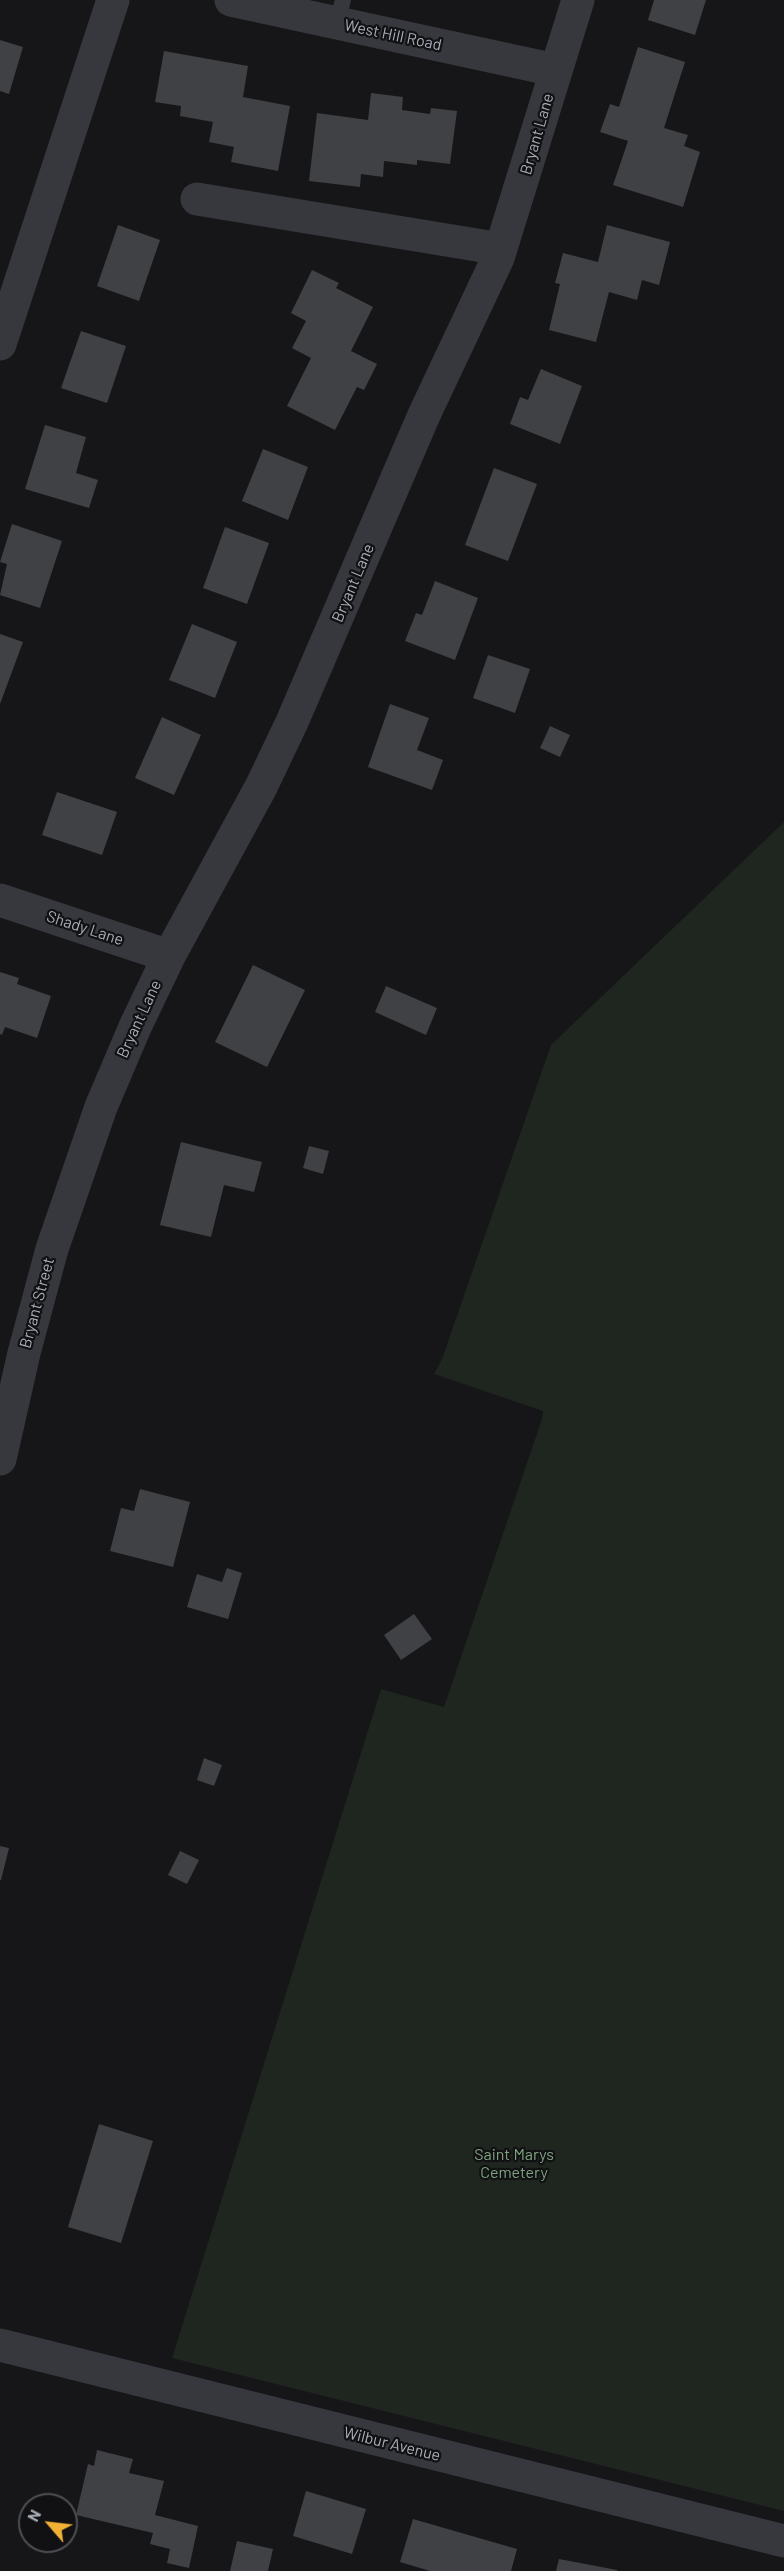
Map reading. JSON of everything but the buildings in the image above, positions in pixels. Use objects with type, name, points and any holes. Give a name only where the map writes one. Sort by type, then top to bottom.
[{"type":"street","points":[[0,344],[113,0]]},
{"type":"street","name":"West Hill Road","points":[[231,0],[340,11],[555,70]]},
{"type":"street","name":"Bryant Lane","points":[[86,1149],[131,1035],[169,956],[292,722],[424,415],[475,311],[501,249],[578,0]]},
{"type":"street","points":[[197,199],[501,249]]},
{"type":"street","name":"Shady Lane","points":[[0,900],[169,956]]},
{"type":"street","name":"Bryant Street","points":[[0,1459],[12,1349],[52,1249],[86,1149]]},
{"type":"street","name":"Wilbur Avenue","points":[[0,2345],[784,2541]]},
{"type":"green space","name":"Saint Marys Cemetery","points":[[784,822],[784,2511],[172,2358],[381,1689],[444,1707],[542,1419],[543,1411],[434,1374],[442,1359],[551,1045]]}]
